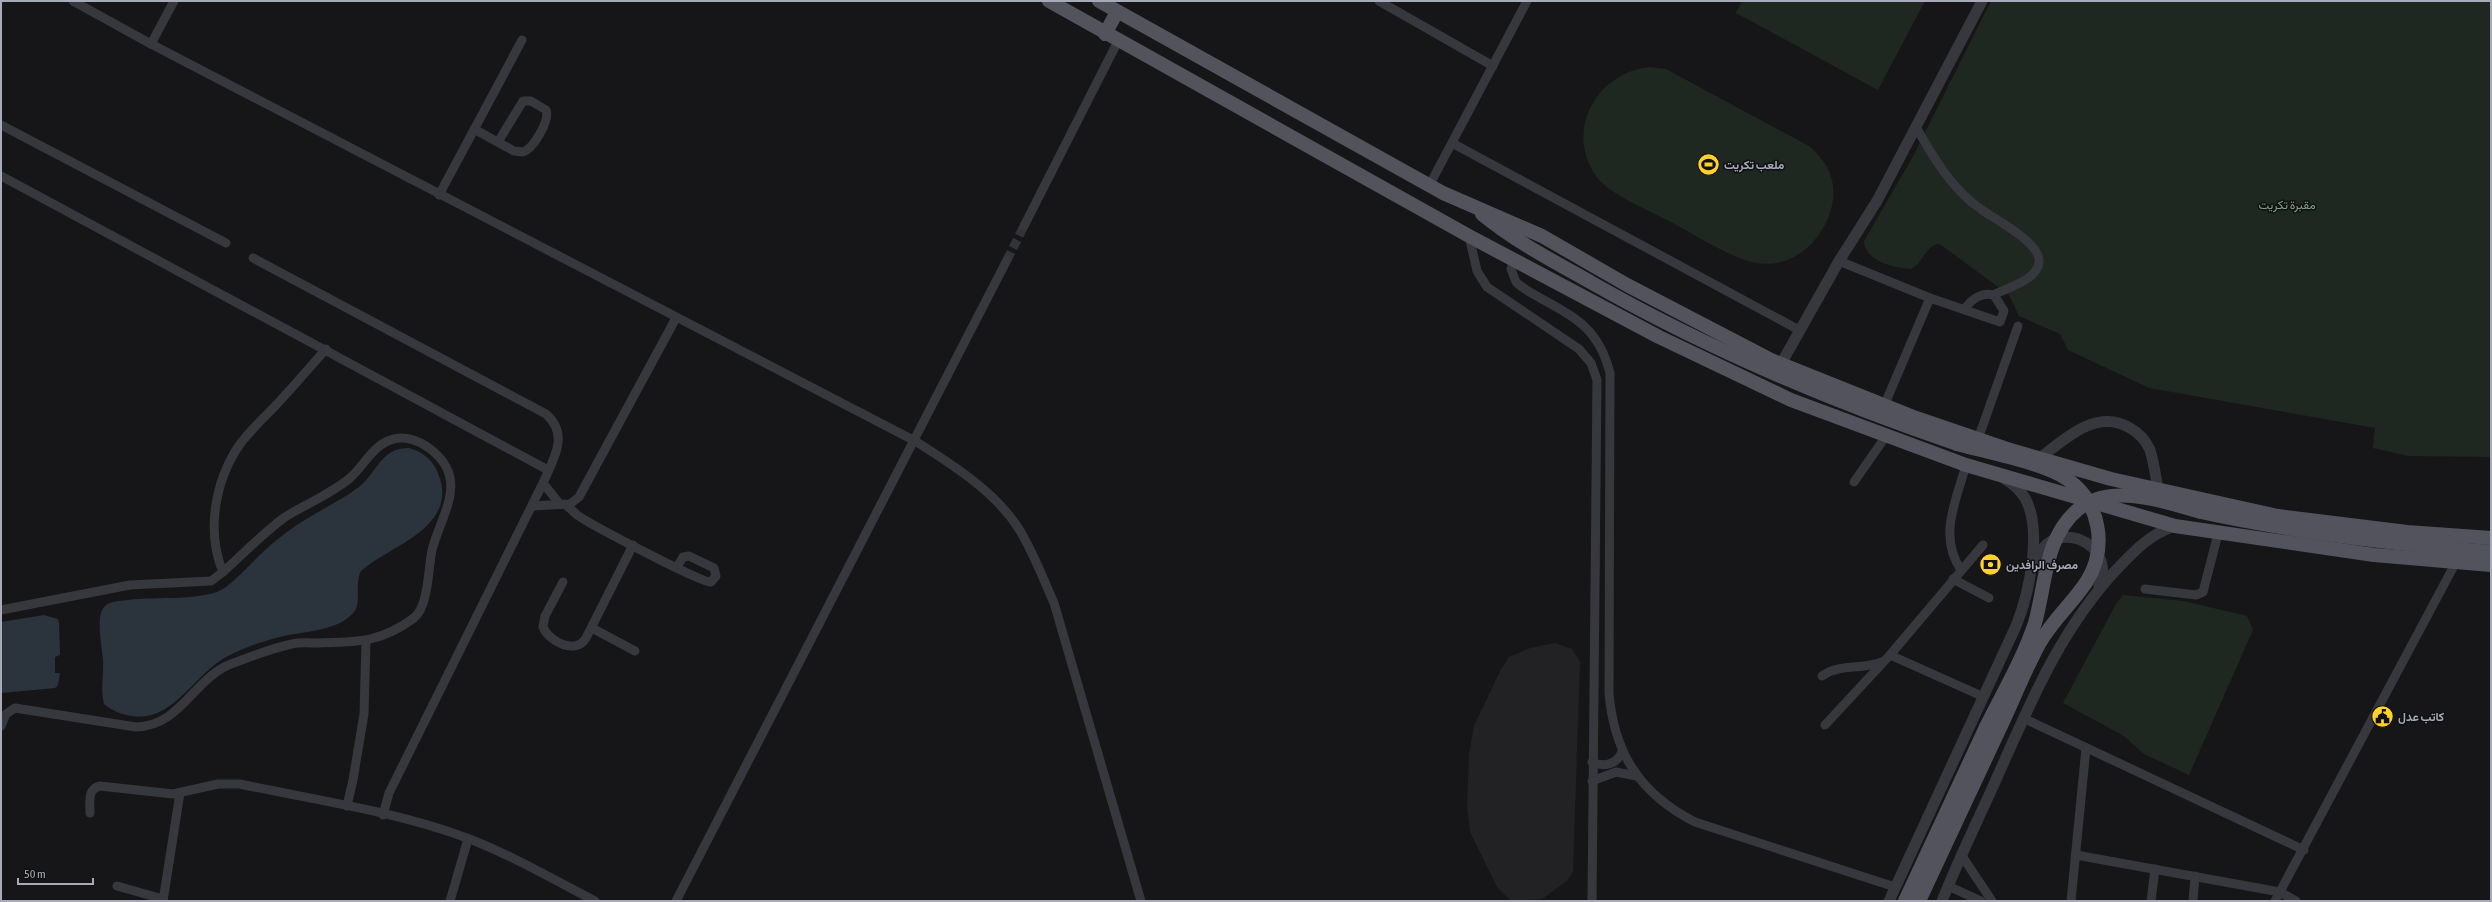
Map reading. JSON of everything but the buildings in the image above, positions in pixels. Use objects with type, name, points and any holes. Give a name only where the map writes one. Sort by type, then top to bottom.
[{"type":"main road","points":[[1049,1],[1105,34],[1469,236],[1709,362],[1791,400],[1966,465],[2174,526],[2218,534],[2374,555],[2491,565]]},
{"type":"main road","points":[[1099,1],[1429,186],[1542,236],[1627,285],[1781,364],[1884,406],[1978,439],[2110,479],[2158,490],[2278,516],[2407,532],[2491,538]]},
{"type":"main road","points":[[1105,34],[1117,12]]},
{"type":"main road","points":[[1471,205],[1527,246],[1624,301],[1697,339],[1856,407],[1957,444],[2042,468],[2066,478],[2085,496],[2097,523],[2098,553],[2094,568],[2086,582],[2063,609],[2039,644],[1992,729],[1905,901]]},
{"type":"main road","points":[[1919,901],[1992,729],[2034,624],[2053,547],[2062,529],[2075,514],[2097,500],[2126,494],[2145,497],[2239,521],[2354,539],[2491,552]]},
{"type":"street","points":[[74,1],[151,44],[914,441],[974,483],[1002,508],[1018,528],[1035,557],[1054,603],[1141,901]]},
{"type":"street","points":[[151,44],[174,1]]},
{"type":"street","points":[[1379,1],[1493,66]]},
{"type":"street","points":[[1429,186],[1527,1]]},
{"type":"street","points":[[1781,364],[1838,261],[1877,201],[1982,1]]},
{"type":"street","points":[[439,194],[522,40]]},
{"type":"street","points":[[1024,226],[1118,41]]},
{"type":"street","points":[[474,129],[516,152],[528,150],[547,118],[546,110],[531,101],[524,101],[498,142]]},
{"type":"street","points":[[1,125],[226,243]]},
{"type":"street","points":[[1916,127],[1938,163],[1959,190],[1981,210],[2030,243],[2038,255],[2039,262],[2033,274],[1994,295],[1988,294],[1976,298],[1965,309]]},
{"type":"street","points":[[1452,143],[1799,330]]},
{"type":"street","points":[[1,176],[326,349],[548,470]]},
{"type":"street","points":[[1469,236],[1477,271],[1487,287],[1578,349],[1591,363],[1597,380],[1592,762],[1592,901]]},
{"type":"street","points":[[253,258],[546,414],[554,423],[559,440],[543,483],[532,506],[389,793],[383,815]]},
{"type":"street","points":[[676,901],[1007,260]]},
{"type":"street","points":[[1514,260],[1512,274],[1516,282],[1576,318],[1588,329],[1603,352],[1610,372],[1609,693],[1615,733],[1622,752],[1637,776],[1669,807],[1695,822],[1895,887]]},
{"type":"street","points":[[1838,261],[1930,298],[2000,322],[2004,311],[1994,295]]},
{"type":"street","points":[[1884,406],[1930,298]]},
{"type":"street","points":[[532,506],[574,503],[579,498],[676,318]]},
{"type":"street","points":[[1978,439],[2018,326]]},
{"type":"street","points":[[223,572],[218,560],[214,523],[218,491],[225,471],[238,447],[326,349]]},
{"type":"street","points":[[2040,458],[2088,424],[2104,422],[2120,424],[2134,430],[2145,440],[2151,455],[2158,490]]},
{"type":"street","points":[[1854,482],[1886,436]]},
{"type":"street","points":[[1,610],[130,585],[211,581],[281,521],[350,478],[382,444],[396,438],[422,443],[440,458],[448,474],[452,489],[447,513],[433,549],[424,602],[420,611],[414,618],[366,641],[292,644],[229,665],[216,672],[173,714],[162,721],[144,727],[15,708],[6,714],[1,726]]},
{"type":"street","points":[[1961,570],[1952,554],[1949,527],[1966,465]]},
{"type":"street","points":[[2003,477],[2015,485],[2029,507],[2032,554],[2028,591]]},
{"type":"street","points":[[543,483],[562,504],[581,518],[677,567]]},
{"type":"street","points":[[2089,602],[2145,541],[2160,531],[2174,526]]},
{"type":"street","points":[[2145,589],[2196,595],[2203,592],[2218,534]]},
{"type":"street","points":[[1889,901],[2016,626],[2040,550],[2053,539],[2066,537],[2085,542],[2100,555],[2104,570],[2100,584],[2049,663],[1942,901]]},
{"type":"street","points":[[563,582],[543,620],[545,630],[549,636],[572,647],[582,644],[592,628],[633,545]]},
{"type":"street","points":[[1824,725],[1886,658],[1983,545]]},
{"type":"street","points":[[2275,901],[2304,850],[2456,562]]},
{"type":"street","points":[[1953,580],[1989,598]]},
{"type":"street","points":[[592,628],[635,651]]},
{"type":"street","points":[[347,806],[363,720],[366,641]]},
{"type":"street","points":[[1822,676],[1842,667],[1862,667],[1886,658],[1984,697]]},
{"type":"street","points":[[2023,718],[2304,850]]},
{"type":"street","points":[[2071,901],[2086,748]]},
{"type":"street","points":[[1592,762],[1601,765],[1610,764],[1618,759],[1622,752]]},
{"type":"street","points":[[1592,781],[1616,772],[1637,776]]},
{"type":"street","points":[[90,813],[90,794],[94,789],[100,786],[180,793],[218,784],[240,784],[347,806],[468,839],[595,901]]},
{"type":"street","points":[[117,886],[163,900],[180,793]]},
{"type":"street","points":[[450,901],[468,839]]},
{"type":"street","points":[[2076,855],[2280,892],[2296,901]]},
{"type":"street","points":[[1962,856],[1992,901]]},
{"type":"street","points":[[2152,901],[2155,869]]},
{"type":"street","points":[[2193,901],[2195,876]]},
{"type":"street","points":[[1948,886],[1981,901]]},
{"type":"shaded area","points":[[409,448],[428,458],[437,471],[442,494],[439,509],[430,522],[418,534],[361,571],[358,582],[358,598],[356,608],[347,619],[339,624],[319,630],[274,639],[253,645],[234,653],[216,664],[172,705],[160,712],[146,716],[131,716],[110,709],[104,704],[102,693],[103,659],[100,616],[105,606],[119,601],[193,597],[217,592],[226,587],[287,532],[359,487],[385,456],[399,449]]},
{"type":"shaded area","points":[[44,615],[58,619],[59,623],[60,655],[55,657],[55,673],[60,673],[58,685],[55,688],[1,693],[1,622]]},
{"type":"shaded area","points":[[1555,643],[1572,649],[1580,662],[1573,871],[1568,880],[1542,899],[1515,901],[1510,900],[1497,887],[1470,832],[1467,807],[1469,754],[1474,726],[1500,671],[1509,657],[1530,648]]},
{"type":"green space","points":[[1742,1],[1925,1],[1878,90],[1736,13]]},
{"type":"green space","name":"مقبرة تكريت","points":[[1991,1],[2491,1],[2491,457],[2408,456],[2373,448],[2375,428],[2149,388],[2068,350],[2060,334],[2019,316],[2009,295],[1941,245],[1937,244],[1929,249],[1911,269],[1888,265],[1869,254],[1864,241],[1912,158]]},
{"type":"green space","name":"ملعب تكريت","points":[[1650,67],[1666,69],[1809,146],[1817,153],[1828,169],[1831,178],[1833,187],[1832,206],[1823,228],[1807,248],[1798,255],[1774,263],[1762,264],[1748,261],[1718,248],[1667,220],[1628,201],[1601,182],[1596,176],[1587,158],[1583,140],[1585,123],[1591,106],[1601,92],[1615,80],[1631,71]]},
{"type":"green space","points":[[2123,595],[2184,601],[2247,616],[2253,630],[2189,775],[2144,754],[2124,736],[2063,703],[2116,604]]},
{"type":"tunnel","points":[[1007,260],[1024,226]]},
{"type":"place","name":"ملعب تكريت","points":[[1708,165]]},
{"type":"place","name":"مصرف الرافدين","points":[[1990,565]]},
{"type":"place","name":"كاتب عدل","points":[[2383,717]]}]
